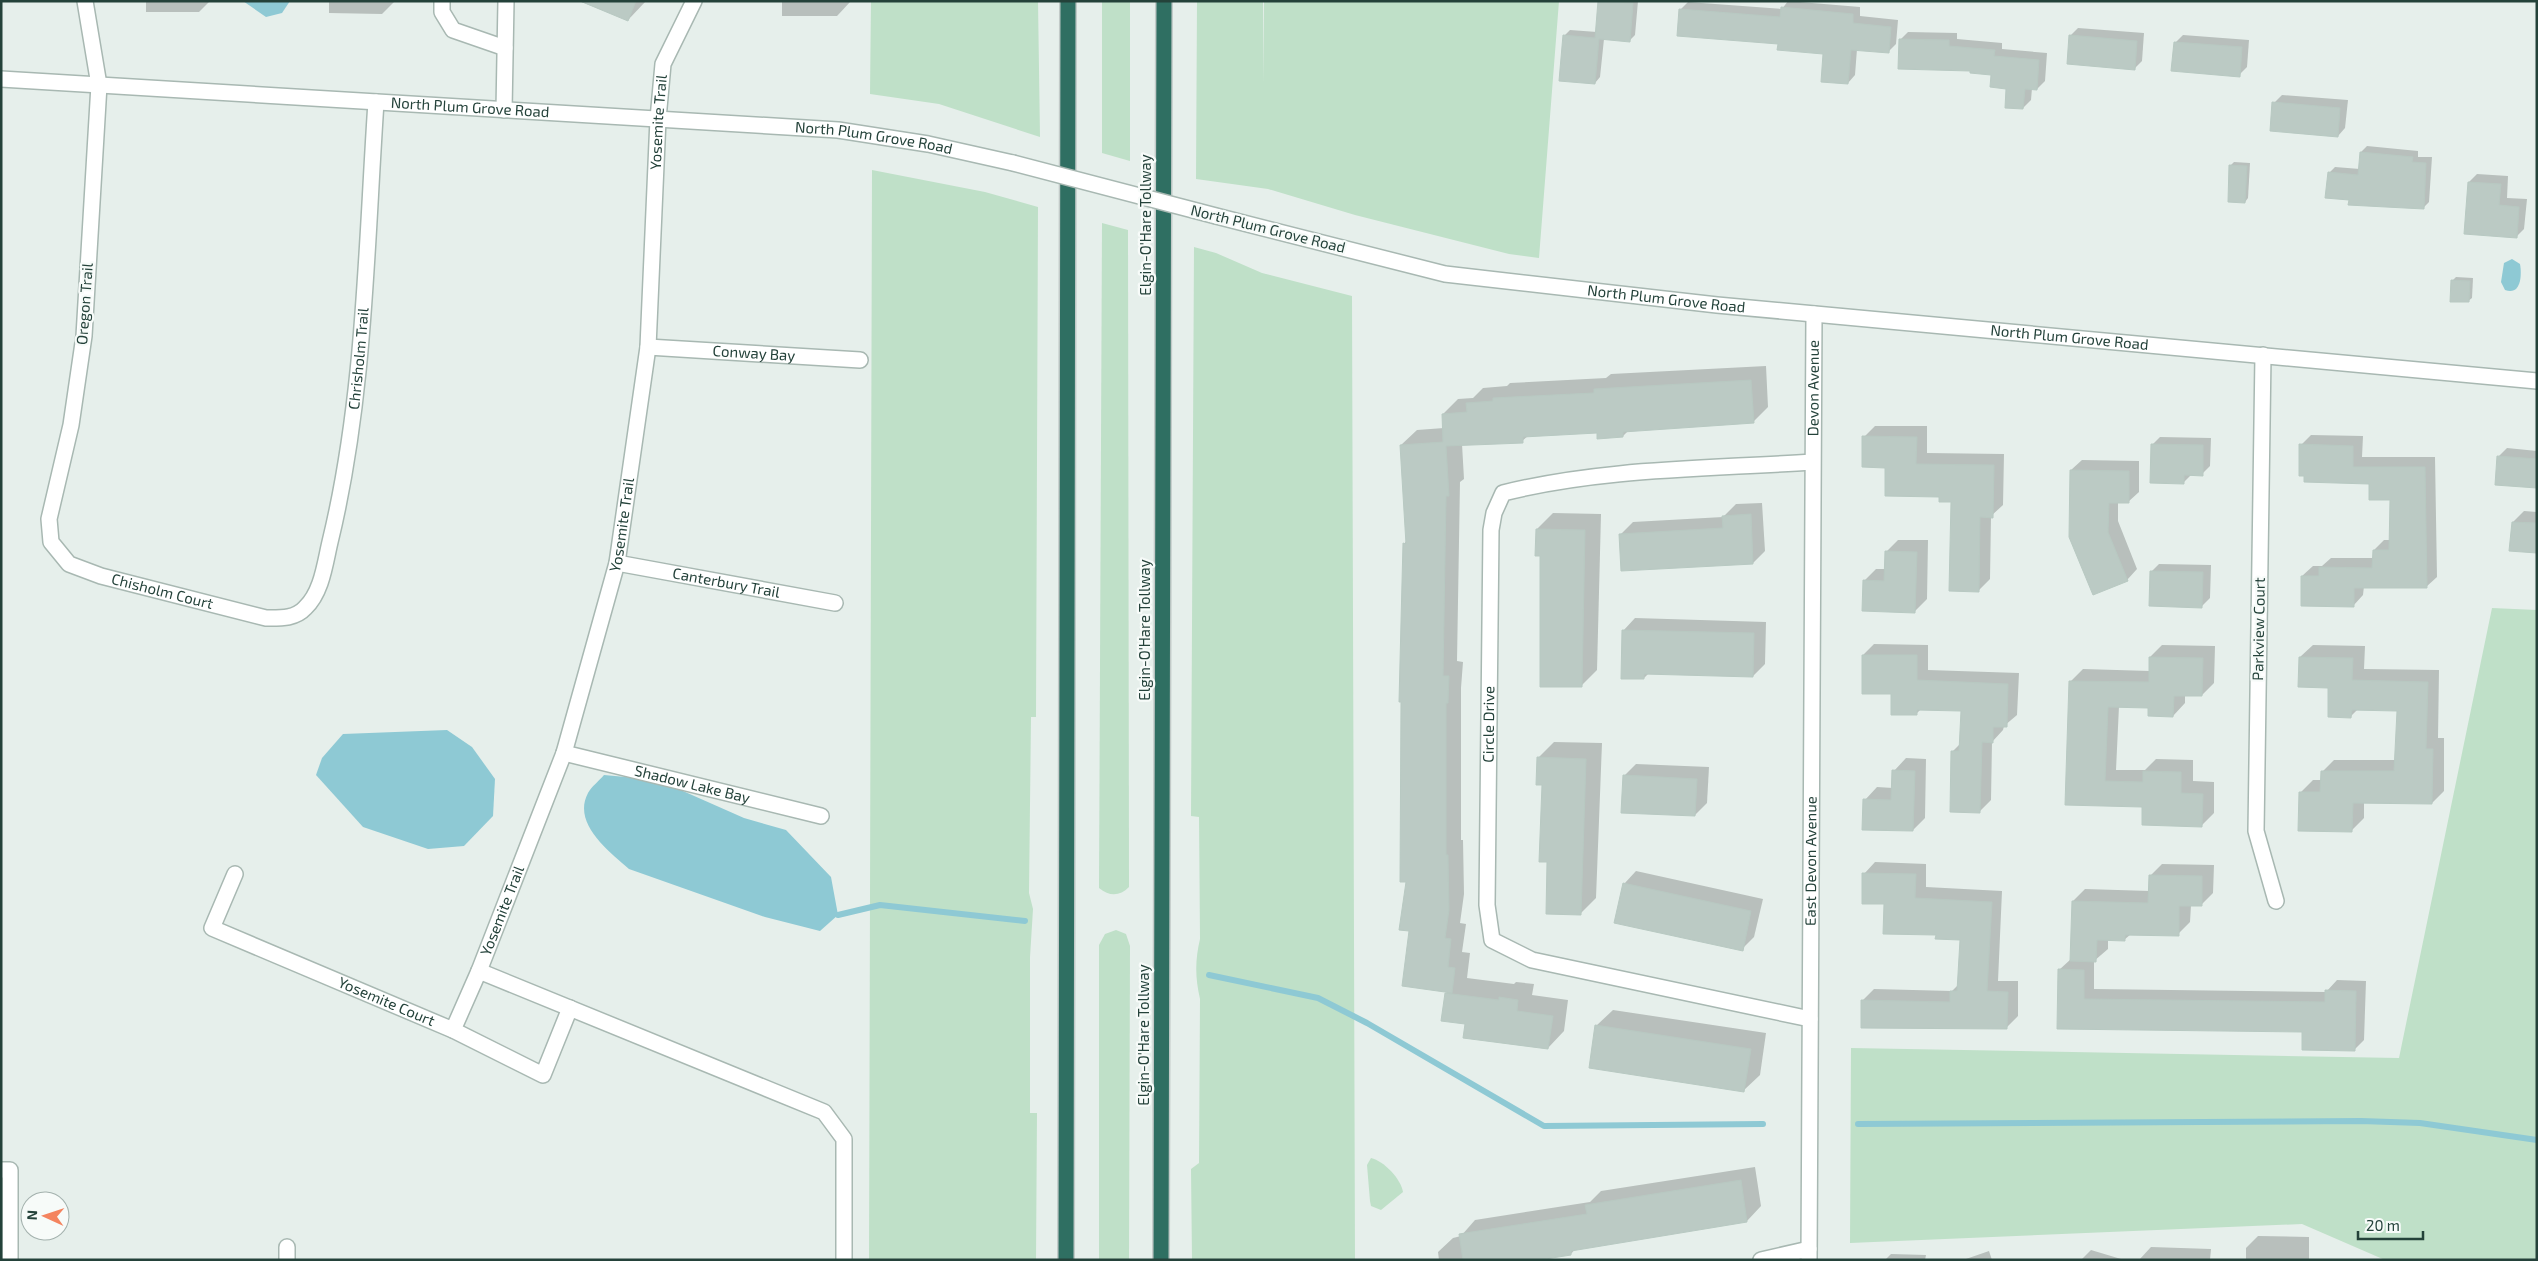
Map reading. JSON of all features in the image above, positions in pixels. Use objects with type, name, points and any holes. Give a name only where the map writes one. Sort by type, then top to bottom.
[{"type":"highway","points":[[1066,1260],[1068,1]]},
{"type":"highway","name":"Elgin-O'Hare Tollway","points":[[1161,1260],[1164,1]]},
{"type":"street","name":"Oregon Trail","points":[[49,519],[71,425],[84,336],[99,85],[85,1]]},
{"type":"street","points":[[442,1],[442,12],[453,30],[505,48]]},
{"type":"street","points":[[504,110],[506,1]]},
{"type":"street","name":"Yosemite Trail","points":[[453,1030],[480,971],[564,753],[617,563],[648,347],[658,119],[663,64],[694,1]]},
{"type":"street","name":"North Plum Grove Road","points":[[1,79],[838,130],[928,144],[1013,163],[1445,274],[1814,314],[2537,381]]},
{"type":"street","name":"Chrisholm Trail","points":[[305,608],[319,586],[337,514],[354,418],[376,102]]},
{"type":"street","name":"Devon Avenue","points":[[1812,462],[1814,314]]},
{"type":"street","name":"Conway Bay","points":[[648,347],[860,360]]},
{"type":"street","name":"Parkview Court","points":[[2263,356],[2256,831],[2276,901]]},
{"type":"street","name":"Circle Drive","points":[[1810,1019],[1532,960],[1492,940],[1487,905],[1491,530],[1494,512],[1504,493],[1538,484],[1637,474],[1812,462]]},
{"type":"street","name":"East Devon Avenue","points":[[1809,1255],[1812,462]]},
{"type":"street","name":"Chisholm Court","points":[[49,519],[51,542],[69,564],[101,576],[266,618],[290,617],[305,608]]},
{"type":"street","name":"Canterbury Trail","points":[[617,563],[835,603]]},
{"type":"street","name":"Shadow Lake Bay","points":[[564,753],[821,816]]},
{"type":"street","name":"Yosemite Court","points":[[235,874],[212,928],[453,1030],[543,1075],[570,1008]]},
{"type":"street","points":[[480,971],[824,1112],[844,1139],[844,1260]]},
{"type":"street","points":[[6,1170],[10,1260]]},
{"type":"street","points":[[1761,1260],[1809,1255]]},
{"type":"green space","points":[[871,1],[1038,1],[1040,137],[939,104],[870,94]]},
{"type":"green space","points":[[1102,1],[1130,1],[1130,161],[1102,153]]},
{"type":"green space","points":[[1197,1],[1263,1],[1264,83],[1264,1],[1559,1],[1539,258],[1509,254],[1355,215],[1268,189],[1196,179]]},
{"type":"green space","points":[[872,170],[985,192],[1038,207],[1036,717],[1031,717],[1029,893],[1033,909],[1030,957],[1030,1113],[1037,1113],[1036,1260],[869,1260]]},
{"type":"green space","points":[[1102,223],[1128,230],[1129,887],[1118,894],[1107,893],[1099,888]]},
{"type":"green space","points":[[1194,247],[1216,253],[1262,273],[1352,296],[1355,1260],[1192,1260],[1191,1169],[1199,1163],[1200,999],[1196,969],[1200,939],[1199,817],[1191,816]]},
{"type":"green space","points":[[2492,608],[2537,610],[2537,1260],[2385,1260],[2302,1224],[1850,1243],[1851,1048],[2399,1058]]},
{"type":"green space","points":[[1116,930],[1126,934],[1130,946],[1129,1260],[1099,1260],[1099,945],[1105,934]]},
{"type":"green space","points":[[1371,1158],[1391,1171],[1402,1187],[1403,1192],[1381,1210],[1371,1206],[1370,1201],[1367,1165]]},
{"type":"water","points":[[243,1],[290,1],[282,13],[266,17]]},
{"type":"water","points":[[2512,259],[2520,264],[2521,274],[2517,287],[2510,291],[2505,290],[2501,282],[2504,263]]},
{"type":"water","points":[[447,730],[472,747],[495,779],[493,816],[464,846],[428,849],[363,827],[316,775],[322,758],[343,734]]},
{"type":"water","points":[[604,775],[658,780],[744,818],[786,830],[831,877],[838,915],[820,931],[765,917],[629,869],[603,845],[588,825],[585,815],[584,804],[588,793]]},
{"type":"building","points":[[580,1],[636,1],[628,21]]},
{"type":"building","points":[[1598,1],[1633,3],[1630,42],[1599,39],[1595,84],[1559,81],[1563,35],[1595,38]]},
{"type":"building","points":[[1781,7],[1853,14],[1853,23],[1891,27],[1889,53],[1851,50],[1848,84],[1821,82],[1823,54],[1777,50],[1778,44],[1677,36],[1679,9],[1780,17]]},
{"type":"building","points":[[2069,35],[2137,41],[2135,70],[2067,64]]},
{"type":"building","points":[[1899,39],[1949,40],[1949,46],[1995,50],[1994,56],[2039,60],[2037,90],[2025,89],[2023,109],[2005,108],[2006,89],[1990,87],[1991,75],[1970,73],[1970,71],[1898,69]]},
{"type":"building","points":[[2174,42],[2242,47],[2240,77],[2171,71]]},
{"type":"building","points":[[2272,102],[2340,108],[2338,137],[2270,131]]},
{"type":"building","points":[[2360,152],[2413,157],[2412,162],[2426,163],[2424,209],[2348,205],[2349,200],[2325,198],[2328,172],[2358,175]]},
{"type":"building","points":[[2229,165],[2247,166],[2245,203],[2228,202]]},
{"type":"building","points":[[2468,182],[2501,184],[2499,205],[2519,207],[2517,238],[2464,234]]},
{"type":"building","points":[[2451,280],[2470,281],[2469,302],[2450,302]]},
{"type":"building","points":[[1751,380],[1754,423],[1623,432],[1623,437],[1597,439],[1597,433],[1523,437],[1523,443],[1446,446],[1449,496],[1446,496],[1443,676],[1449,676],[1448,703],[1446,703],[1446,855],[1448,855],[1449,910],[1445,938],[1451,939],[1448,967],[1455,968],[1452,993],[1402,986],[1409,931],[1399,930],[1406,882],[1400,882],[1401,702],[1399,702],[1403,543],[1406,544],[1400,445],[1443,442],[1442,414],[1467,412],[1466,403],[1493,401],[1493,398],[1594,393],[1594,389]]},
{"type":"building","points":[[1862,436],[1917,437],[1916,464],[1994,465],[1993,518],[1980,517],[1979,592],[1949,591],[1951,502],[1939,502],[1939,497],[1885,496],[1885,468],[1862,467]]},
{"type":"building","points":[[2151,444],[2203,445],[2203,476],[2184,475],[2184,484],[2150,483]]},
{"type":"building","points":[[2299,444],[2353,446],[2353,467],[2425,467],[2427,588],[2354,588],[2354,607],[2301,606],[2301,576],[2319,576],[2319,567],[2372,568],[2373,550],[2389,550],[2390,500],[2369,500],[2369,484],[2304,482],[2304,476],[2299,476]]},
{"type":"building","points":[[2497,456],[2537,459],[2537,488],[2495,485]]},
{"type":"building","points":[[2070,470],[2129,471],[2129,503],[2109,503],[2108,532],[2128,581],[2093,595],[2069,537]]},
{"type":"building","points":[[1751,514],[1753,564],[1621,571],[1619,534],[1723,528],[1722,516]]},
{"type":"building","points":[[2512,522],[2537,523],[2537,553],[2509,551]]},
{"type":"building","points":[[1536,529],[1585,530],[1582,687],[1540,687],[1540,556],[1535,556]]},
{"type":"building","points":[[1885,551],[1917,552],[1915,613],[1862,611],[1863,580],[1884,581]]},
{"type":"building","points":[[2150,571],[2203,572],[2202,608],[2149,606]]},
{"type":"building","points":[[1622,630],[1754,633],[1753,677],[1644,674],[1644,679],[1621,679]]},
{"type":"building","points":[[1862,655],[1917,655],[1917,680],[2008,684],[2007,727],[1993,727],[1993,743],[1982,742],[1980,813],[1950,812],[1951,751],[1959,751],[1961,711],[1917,710],[1917,715],[1891,715],[1891,694],[1862,694]]},
{"type":"building","points":[[2149,657],[2203,658],[2202,696],[2174,696],[2173,717],[2148,716],[2148,708],[2108,707],[2105,781],[2143,782],[2143,771],[2181,772],[2181,793],[2203,794],[2202,827],[2142,825],[2142,807],[2065,805],[2069,681],[2149,682]]},
{"type":"building","points":[[2299,657],[2353,658],[2352,680],[2428,682],[2426,749],[2433,749],[2432,804],[2353,803],[2352,832],[2298,831],[2299,792],[2320,792],[2321,771],[2394,771],[2397,711],[2352,710],[2351,718],[2328,717],[2328,688],[2298,687]]},
{"type":"building","points":[[1537,757],[1586,759],[1581,915],[1546,914],[1547,862],[1539,862],[1542,785],[1536,785]]},
{"type":"building","points":[[1892,770],[1915,771],[1913,831],[1862,830],[1863,799],[1891,800]]},
{"type":"building","points":[[1623,775],[1697,779],[1695,816],[1621,813]]},
{"type":"building","points":[[1862,873],[1916,874],[1915,898],[1992,902],[1987,991],[2008,992],[2007,1029],[1861,1028],[1861,1000],[1950,1002],[1950,991],[1957,991],[1960,940],[1935,939],[1936,935],[1883,934],[1884,904],[1862,904]]},
{"type":"building","points":[[2149,875],[2202,876],[2202,906],[2179,906],[2179,936],[2125,935],[2125,941],[2097,940],[2096,962],[2070,961],[2072,901],[2148,903]]},
{"type":"building","points":[[1623,883],[1751,911],[1743,951],[1614,923]]},
{"type":"building","points":[[2058,969],[2084,970],[2084,999],[2325,1002],[2325,990],[2356,991],[2355,1051],[2302,1050],[2302,1032],[2057,1029]]},
{"type":"building","points":[[1445,993],[1499,1000],[1499,997],[1518,1000],[1517,1011],[1553,1016],[1548,1049],[1463,1038],[1465,1024],[1441,1021]]},
{"type":"building","points":[[1595,1025],[1751,1049],[1744,1092],[1589,1068]]},
{"type":"building","points":[[1741,1180],[1747,1222],[1571,1251],[1571,1255],[1539,1260],[1463,1260],[1459,1234],[1587,1214],[1585,1205]]},
{"type":"waterway","points":[[838,915],[880,905],[1025,921]]},
{"type":"waterway","points":[[1209,975],[1318,998],[1367,1023],[1544,1126],[1763,1124]]},
{"type":"waterway","points":[[1858,1124],[2361,1121],[2420,1123],[2537,1140]]}]
